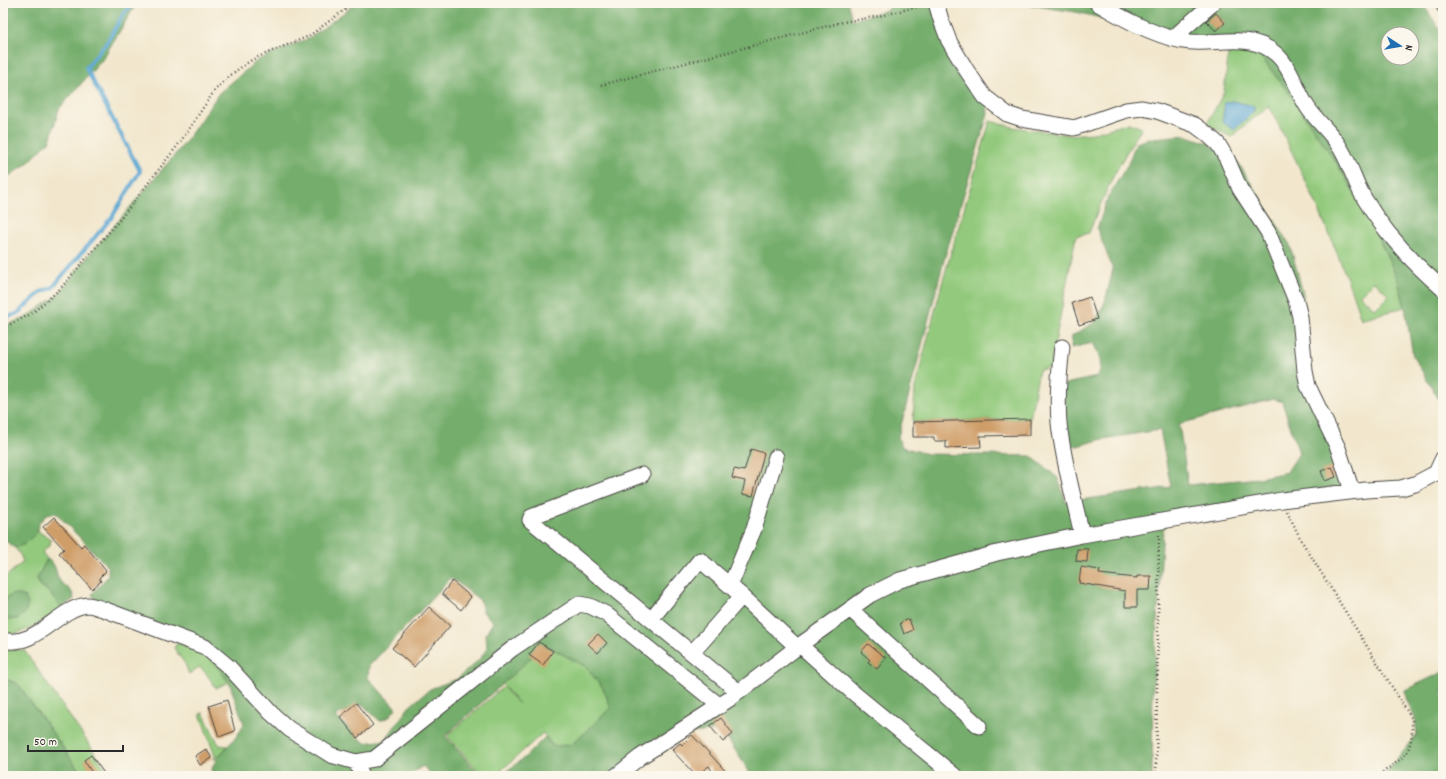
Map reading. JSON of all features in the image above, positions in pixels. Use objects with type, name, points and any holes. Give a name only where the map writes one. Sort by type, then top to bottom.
[{"type":"street","points":[[1097,3],[1125,20],[1173,38],[1202,44],[1249,41],[1263,45],[1277,54],[1315,118],[1337,142],[1364,198],[1381,224],[1422,271],[1443,289]]},
{"type":"street","points":[[1173,38],[1213,3]]},
{"type":"street","points":[[936,5],[949,41],[975,85],[985,98],[1007,114],[1022,119],[1074,128],[1126,110],[1142,108],[1157,111],[1195,125],[1218,144],[1227,159],[1240,189],[1268,232],[1293,294],[1300,317],[1305,372],[1308,386],[1338,448],[1352,491]]},
{"type":"street","points":[[1062,347],[1058,386],[1059,424],[1065,461],[1082,535]]},
{"type":"street","points":[[730,586],[754,529],[776,457]]},
{"type":"street","points":[[616,776],[640,757],[740,692],[798,646],[870,595],[900,580],[996,553],[1082,535],[1282,500],[1352,491],[1402,488],[1440,477],[1443,458]]},
{"type":"street","points":[[642,475],[531,517],[530,520],[740,692]]},
{"type":"street","points":[[651,619],[700,560],[798,646],[955,776]]},
{"type":"street","points":[[692,653],[742,596]]},
{"type":"street","points":[[3,640],[9,641],[28,638],[78,607],[90,605],[103,609],[205,647],[229,667],[271,714],[289,729],[331,755],[356,762],[374,759],[512,649],[579,604],[590,606],[606,614],[720,706]]},
{"type":"street","points":[[850,609],[979,726]]},
{"type":"street","points":[[356,762],[362,776]]},
{"type":"path","points":[[3,328],[31,314],[60,289],[121,218],[181,141],[214,90],[253,59],[309,36],[354,3]]},
{"type":"path","points":[[601,85],[843,22],[880,16],[924,5],[936,5]]},
{"type":"path","points":[[1282,500],[1301,540],[1412,719],[1413,738],[1406,754],[1378,776]]},
{"type":"path","points":[[1156,776],[1159,522]]},
{"type":"green space","points":[[3,3],[138,3],[102,60],[59,109],[50,141],[28,163],[3,180]]},
{"type":"green space","points":[[357,3],[848,3],[853,20],[890,9],[889,3],[932,3],[987,104],[988,114],[944,260],[898,437],[902,447],[928,454],[1031,456],[1058,478],[1066,502],[1171,487],[1160,430],[1103,439],[1077,446],[1067,444],[1063,405],[1065,384],[1097,377],[1099,373],[1099,355],[1093,343],[1071,348],[1072,336],[1095,322],[1105,302],[1113,269],[1097,229],[1108,197],[1128,164],[1136,143],[1153,138],[1185,135],[1208,143],[1239,164],[1290,245],[1303,293],[1312,388],[1343,486],[1177,513],[1163,530],[1153,684],[1152,776],[752,776],[722,730],[689,733],[627,776],[500,776],[524,758],[545,737],[553,746],[571,745],[611,708],[603,688],[585,666],[545,645],[445,736],[481,776],[432,776],[423,766],[407,776],[214,776],[211,771],[218,757],[241,731],[244,724],[229,682],[197,642],[96,600],[92,594],[108,576],[108,567],[56,513],[47,514],[39,523],[38,531],[25,544],[15,548],[3,539],[3,326],[25,318],[57,296],[90,254],[184,144],[219,93],[258,60],[309,38]],"holes":[[[1274,399],[1282,402],[1299,453],[1287,472],[1259,478],[1188,485],[1179,424]],[[451,578],[480,600],[483,612],[493,622],[486,634],[487,648],[480,659],[457,679],[430,689],[409,707],[385,740],[365,743],[335,716],[362,704],[380,721],[389,717],[396,708],[368,678],[369,666]]]},
{"type":"green space","points":[[1015,3],[1422,3],[1443,34],[1443,406],[1413,356],[1405,307],[1397,277],[1366,211],[1336,162],[1291,96],[1258,53],[1228,39],[1200,42],[1076,12]]},
{"type":"green space","points":[[1241,45],[1258,53],[1291,96],[1336,162],[1365,211],[1397,277],[1405,307],[1361,319],[1331,237],[1295,158],[1269,106],[1231,137],[1207,124],[1224,92],[1229,50]],"holes":[[[1374,281],[1389,295],[1375,309],[1360,295]]]},
{"type":"green space","points":[[990,121],[1013,127],[1069,135],[1094,133],[1129,123],[1142,128],[1112,179],[1089,233],[1076,236],[1050,368],[1039,370],[1030,419],[913,422],[915,387],[943,280]]},
{"type":"green space","points":[[38,531],[51,540],[50,545],[42,552],[47,559],[37,579],[40,586],[64,606],[35,626],[20,632],[3,636],[3,615],[9,619],[17,619],[25,613],[28,604],[24,596],[17,595],[9,596],[3,603],[3,579],[23,562],[20,554],[15,548],[25,544]]},
{"type":"green space","points":[[47,559],[54,565],[62,583],[72,592],[74,599],[64,606],[60,606],[45,588],[40,586],[37,579]]},
{"type":"green space","points":[[13,594],[24,596],[28,604],[25,613],[17,619],[9,619],[3,615],[4,605],[5,600]]},
{"type":"green space","points":[[177,643],[204,651],[229,682],[216,688],[205,672],[199,667],[189,674],[185,664],[174,648]]},
{"type":"green space","points":[[545,645],[585,666],[603,688],[611,708],[571,745],[553,746],[543,733],[495,776],[483,776],[447,736],[503,687],[519,704],[502,684]]},
{"type":"green space","points":[[6,650],[24,650],[111,776],[83,776],[18,684],[3,678],[3,658]]},
{"type":"green space","points":[[1443,672],[1443,776],[1383,776],[1417,735],[1415,718],[1406,698],[1405,690]]},
{"type":"green space","points":[[3,678],[18,684],[83,776],[3,776]]},
{"type":"green space","points":[[203,713],[219,745],[228,746],[214,760],[215,756],[200,714]]},
{"type":"water","points":[[1233,101],[1254,106],[1254,111],[1234,130],[1222,122],[1225,102]]},
{"type":"building","points":[[1216,13],[1225,23],[1216,31],[1206,21]]},
{"type":"building","points":[[1090,297],[1097,319],[1079,325],[1072,303]]},
{"type":"building","points":[[1030,419],[1030,435],[980,436],[981,447],[946,448],[946,441],[934,441],[934,437],[913,437],[913,422]]},
{"type":"building","points":[[751,449],[764,453],[753,496],[742,494],[745,481],[732,478],[734,469],[744,471]]},
{"type":"building","points":[[1332,467],[1336,477],[1325,481],[1321,471]]},
{"type":"building","points":[[54,517],[81,547],[84,544],[106,571],[99,578],[101,581],[92,589],[59,553],[64,549],[43,527]]},
{"type":"building","points":[[1077,549],[1088,549],[1087,562],[1076,561]]},
{"type":"building","points":[[1081,567],[1100,570],[1099,574],[1137,578],[1137,576],[1151,576],[1150,590],[1137,590],[1137,607],[1125,607],[1125,591],[1079,583]]},
{"type":"building","points":[[452,581],[471,597],[461,610],[442,594]]},
{"type":"building","points":[[429,607],[450,626],[414,667],[392,648]]},
{"type":"building","points":[[909,619],[913,630],[904,634],[900,623]]},
{"type":"building","points":[[598,634],[607,643],[598,653],[588,644]]},
{"type":"building","points":[[539,642],[553,651],[543,665],[529,655]]},
{"type":"building","points":[[868,644],[886,658],[877,669],[868,662],[870,660],[861,652]]},
{"type":"building","points":[[227,700],[235,731],[219,737],[209,706]]},
{"type":"building","points":[[356,703],[373,725],[357,738],[340,717]]},
{"type":"building","points":[[721,718],[733,734],[723,742],[710,726]]},
{"type":"building","points":[[692,735],[730,776],[715,776],[709,766],[696,776],[672,750],[680,743],[682,745]]},
{"type":"building","points":[[206,749],[212,758],[200,765],[195,756]]},
{"type":"building","points":[[91,755],[106,776],[94,776],[84,760]]},
{"type":"waterway","points":[[3,319],[18,313],[41,292],[52,288],[112,217],[140,171],[86,68],[107,42],[124,13],[133,3]]},
{"type":"railway","points":[[1435,3],[1443,15]]}]
